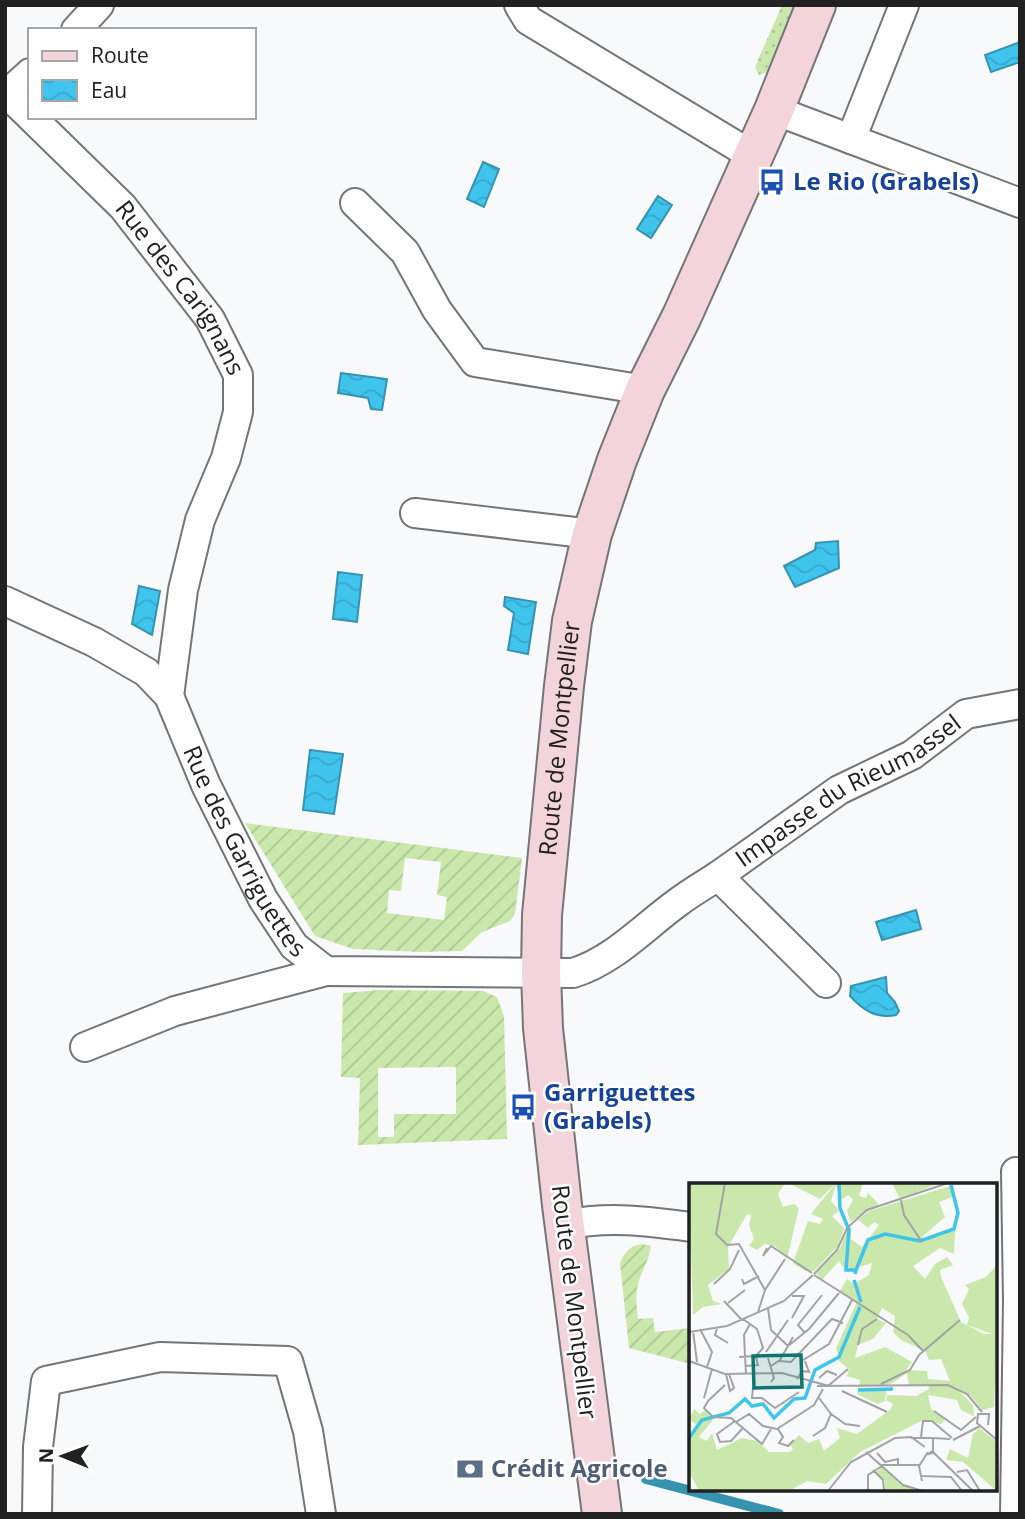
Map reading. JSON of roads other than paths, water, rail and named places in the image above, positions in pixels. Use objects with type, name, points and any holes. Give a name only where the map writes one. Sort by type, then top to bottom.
[{"type":"street","points":[[78,28],[99,5]]},
{"type":"street","points":[[519,5],[528,20],[753,156]]},
{"type":"street","name":"Route de Montpellier","points":[[601,1514],[564,1225],[543,1028],[541,973],[542,915],[564,686],[576,601],[592,534],[645,390],[682,316],[774,110],[816,5]]},
{"type":"street","points":[[850,139],[904,5]]},
{"type":"street","name":"Rue des Carignans","points":[[28,75],[6,93],[28,115]]},
{"type":"street","points":[[774,110],[1020,203]]},
{"type":"street","name":"Rue des Carignans","points":[[32,119],[123,208],[210,318],[238,375],[238,412],[226,458],[200,520],[183,590],[169,696]]},
{"type":"street","points":[[355,202],[405,253],[437,310],[475,362],[645,390]]},
{"type":"street","points":[[415,513],[592,534]]},
{"type":"street","name":"Rue des Garriguettes","points":[[5,601],[94,642],[146,672],[169,696],[206,785],[263,899],[294,946],[326,971],[541,973]]},
{"type":"street","name":"Impasse du Rieumassel","points":[[541,973],[573,973],[587,969],[609,956],[680,901],[839,790],[912,755],[966,714],[1020,704]]},
{"type":"street","points":[[718,876],[825,984]]},
{"type":"street","points":[[85,1047],[175,1011],[326,971]]},
{"type":"street","points":[[1015,1514],[1007,1299],[1016,1172]]},
{"type":"street","points":[[564,1225],[595,1219],[633,1219],[689,1227]]},
{"type":"street","points":[[37,1514],[37,1447],[46,1381],[160,1357],[288,1361],[307,1431],[321,1514]]},
{"type":"water","points":[[1020,42],[1020,62],[991,72],[985,55]]},
{"type":"water","points":[[483,162],[499,169],[484,207],[467,199]]},
{"type":"water","points":[[658,196],[672,205],[651,238],[637,229]]},
{"type":"water","points":[[341,373],[387,379],[382,410],[371,409],[368,398],[338,393]]},
{"type":"water","points":[[838,541],[839,568],[795,587],[784,566],[815,550],[816,543]]},
{"type":"water","points":[[338,572],[362,575],[357,622],[333,619]]},
{"type":"water","points":[[139,586],[160,591],[152,635],[132,624]]},
{"type":"water","points":[[505,597],[536,602],[528,654],[508,650],[514,613],[504,606]]},
{"type":"water","points":[[310,750],[343,754],[334,814],[303,810]]},
{"type":"water","points":[[916,910],[921,929],[882,940],[876,922]]},
{"type":"water","points":[[886,977],[887,993],[899,1011],[896,1015],[882,1016],[870,1012],[850,996],[851,986]]},
{"type":"waterway","points":[[646,1479],[689,1490]]},
{"type":"waterway","points":[[692,1491],[779,1514]]},
{"type":"place","name":"Le Rio (Grabels)","points":[[772,182]]},
{"type":"place","name":"Garriguettes (Grabels)","points":[[523,1107]]},
{"type":"place","name":"Crédit Agricole","points":[[470,1469]]}]
